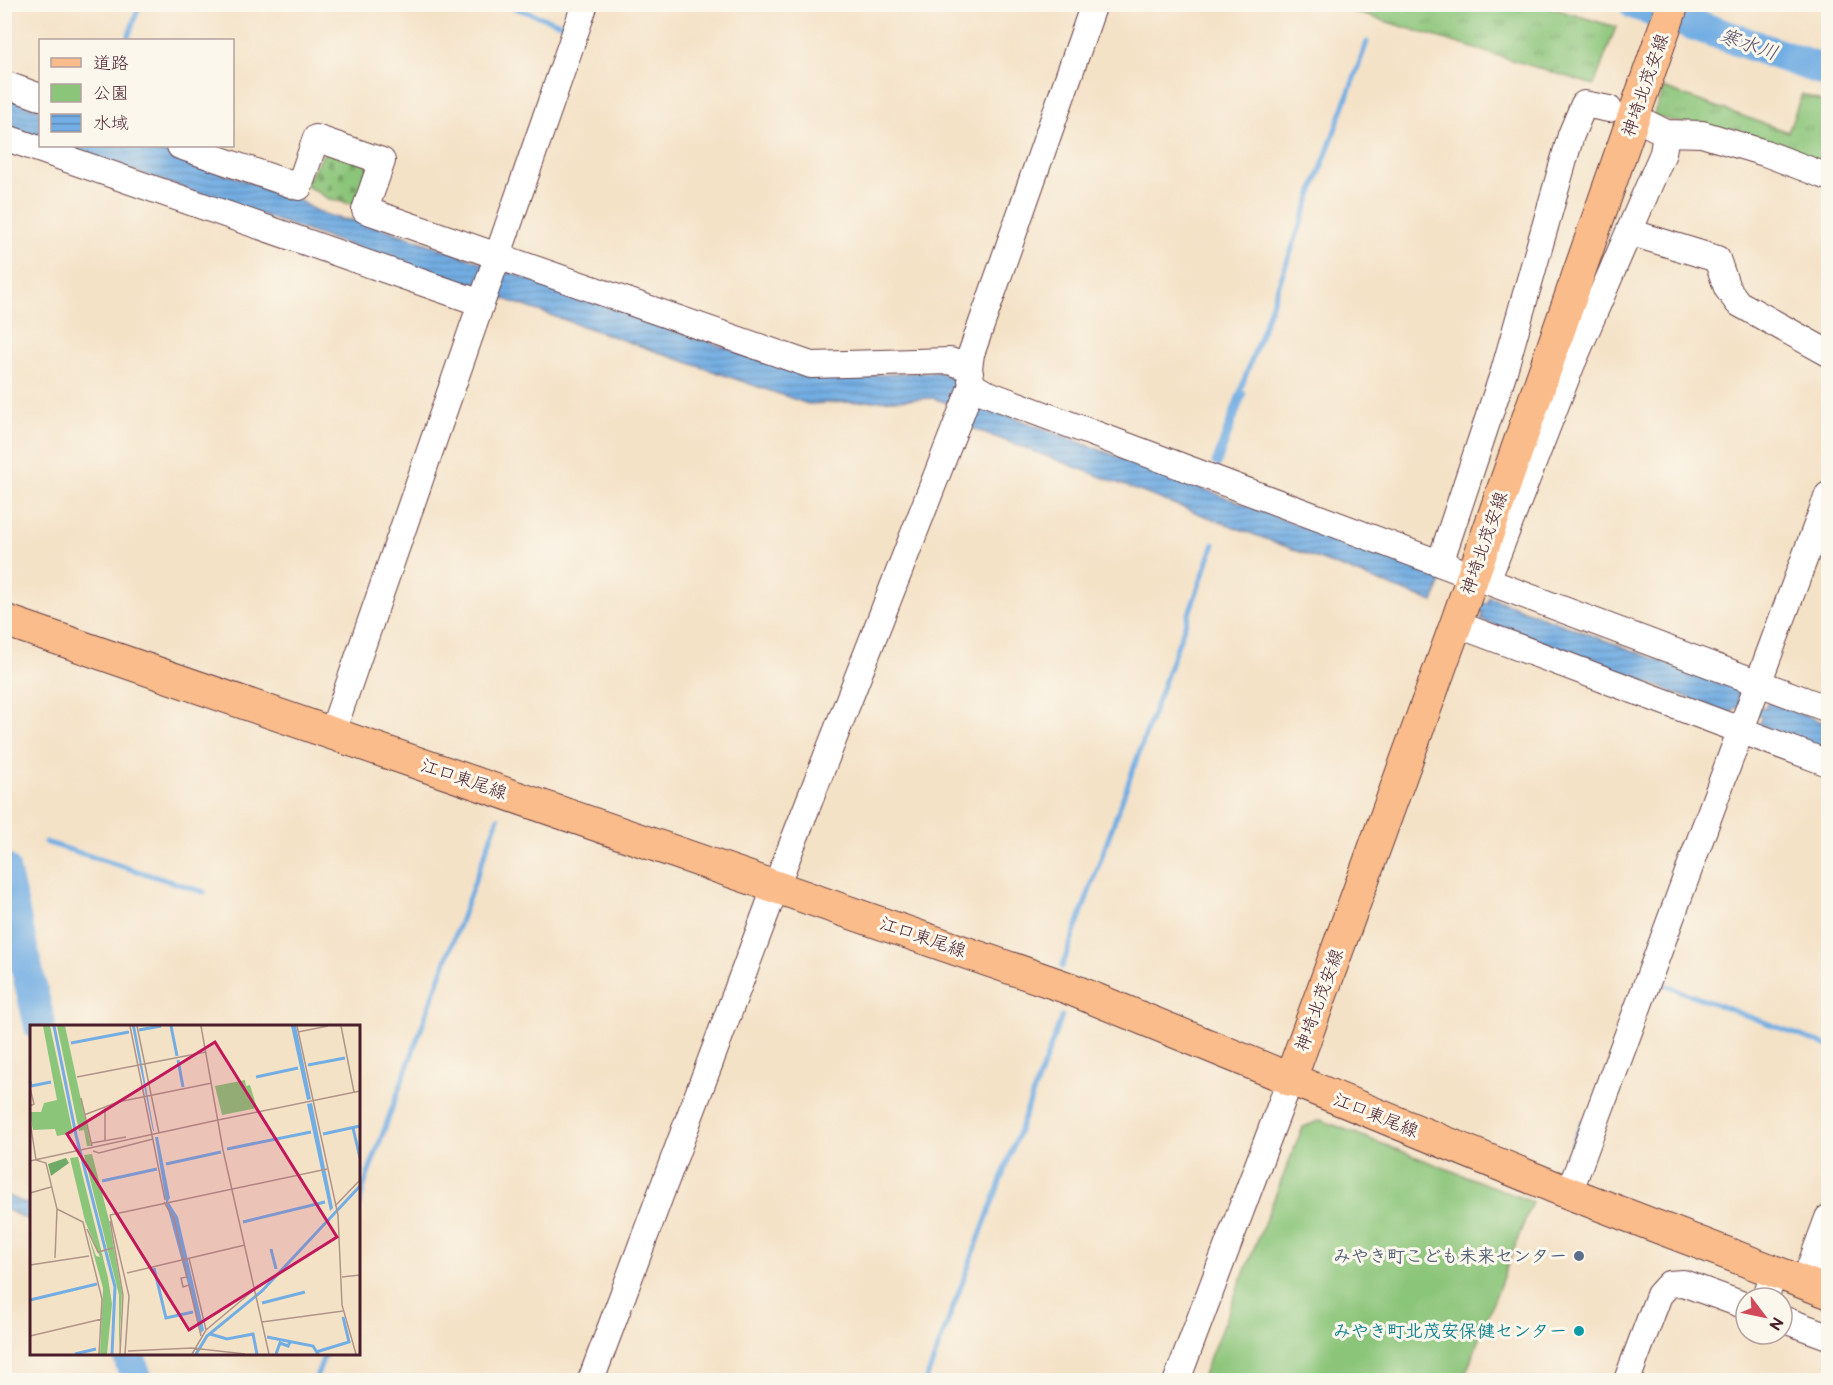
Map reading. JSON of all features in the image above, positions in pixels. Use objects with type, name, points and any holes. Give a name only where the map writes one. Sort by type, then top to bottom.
[{"type":"main road","name":"神埼北茂安線","points":[[1290,1080],[1456,624],[1480,578],[1673,4]]},
{"type":"main road","name":"江口東尾線","points":[[4,620],[1068,988],[1569,1192],[1770,1285],[1816,1288]]},
{"type":"street","points":[[332,733],[585,4]]},
{"type":"street","points":[[591,1380],[776,886],[967,391],[971,354],[1094,4]]},
{"type":"street","points":[[4,84],[39,97]]},
{"type":"street","points":[[1440,563],[1504,371],[1571,135],[1584,104],[1609,110]]},
{"type":"street","points":[[1480,578],[1663,153],[1656,128],[1702,134],[1765,153],[1828,177]]},
{"type":"street","points":[[4,137],[489,280],[811,364],[950,361],[967,391]]},
{"type":"street","points":[[183,147],[299,187],[316,138],[382,161],[365,210],[489,280]]},
{"type":"street","points":[[1629,232],[1717,259],[1727,288],[1738,303],[1828,353]]},
{"type":"street","points":[[967,391],[983,392],[1480,578],[1751,707],[1828,763]]},
{"type":"street","points":[[1569,1192],[1828,495]]},
{"type":"street","points":[[1456,624],[1751,707],[1828,709]]},
{"type":"street","points":[[1177,1380],[1290,1080]]},
{"type":"street","points":[[1816,1288],[1828,1218]]},
{"type":"street","points":[[1627,1380],[1659,1294],[1668,1284],[1683,1283],[1734,1302]]},
{"type":"street","points":[[1794,1323],[1828,1336]]},
{"type":"green space","points":[[1332,5],[1541,5],[1616,27],[1594,85]]},
{"type":"green space","points":[[1663,88],[1788,132],[1802,94],[1828,104],[1828,169],[1758,142],[1653,116]]},
{"type":"green space","points":[[327,148],[368,164],[361,206],[329,199],[305,185]]},
{"type":"green space","points":[[1321,1120],[1532,1202],[1463,1380],[1203,1380],[1202,1377],[1303,1127]]},
{"type":"water","points":[[5,97],[39,110],[39,138],[5,126]]},
{"type":"water","points":[[65,147],[147,147],[298,199],[310,208],[326,215],[359,220],[813,378],[938,372],[960,379],[957,386],[978,404],[1442,579],[1433,602],[969,427],[954,397],[951,404],[933,398],[808,404]]},
{"type":"water","points":[[1489,597],[1741,691],[1738,699],[1765,709],[1768,702],[1828,724],[1828,751],[1759,725],[1762,717],[1735,707],[1732,714],[1481,620],[1483,613],[1477,611],[1481,602],[1487,604]]},
{"type":"water","points":[[4,1194],[30,1206],[30,1221],[5,1209]]},
{"type":"waterway","points":[[127,39],[140,4]]},
{"type":"waterway","points":[[503,4],[567,26]]},
{"type":"waterway","name":"寒水川","points":[[1635,4],[1828,72]]},
{"type":"waterway","points":[[1214,463],[1367,42]]},
{"type":"waterway","points":[[1218,466],[1244,393]]},
{"type":"waterway","points":[[1062,967],[1214,544]]},
{"type":"waterway","points":[[360,1202],[363,1188],[498,818]]},
{"type":"waterway","points":[[45,842],[204,892]]},
{"type":"waterway","points":[[4,869],[40,1025]]},
{"type":"waterway","points":[[1659,983],[1828,1046]]},
{"type":"waterway","points":[[926,1380],[1062,1016]]},
{"type":"waterway","points":[[1566,1163],[1582,1122]]},
{"type":"waterway","points":[[128,1355],[137,1380]]},
{"type":"waterway","points":[[315,1380],[325,1355]]},
{"type":"place","name":"みやき町こども未来センター","points":[[1579,1256]]},
{"type":"place","name":"みやき町北茂安保健センター","points":[[1579,1331]]}]
